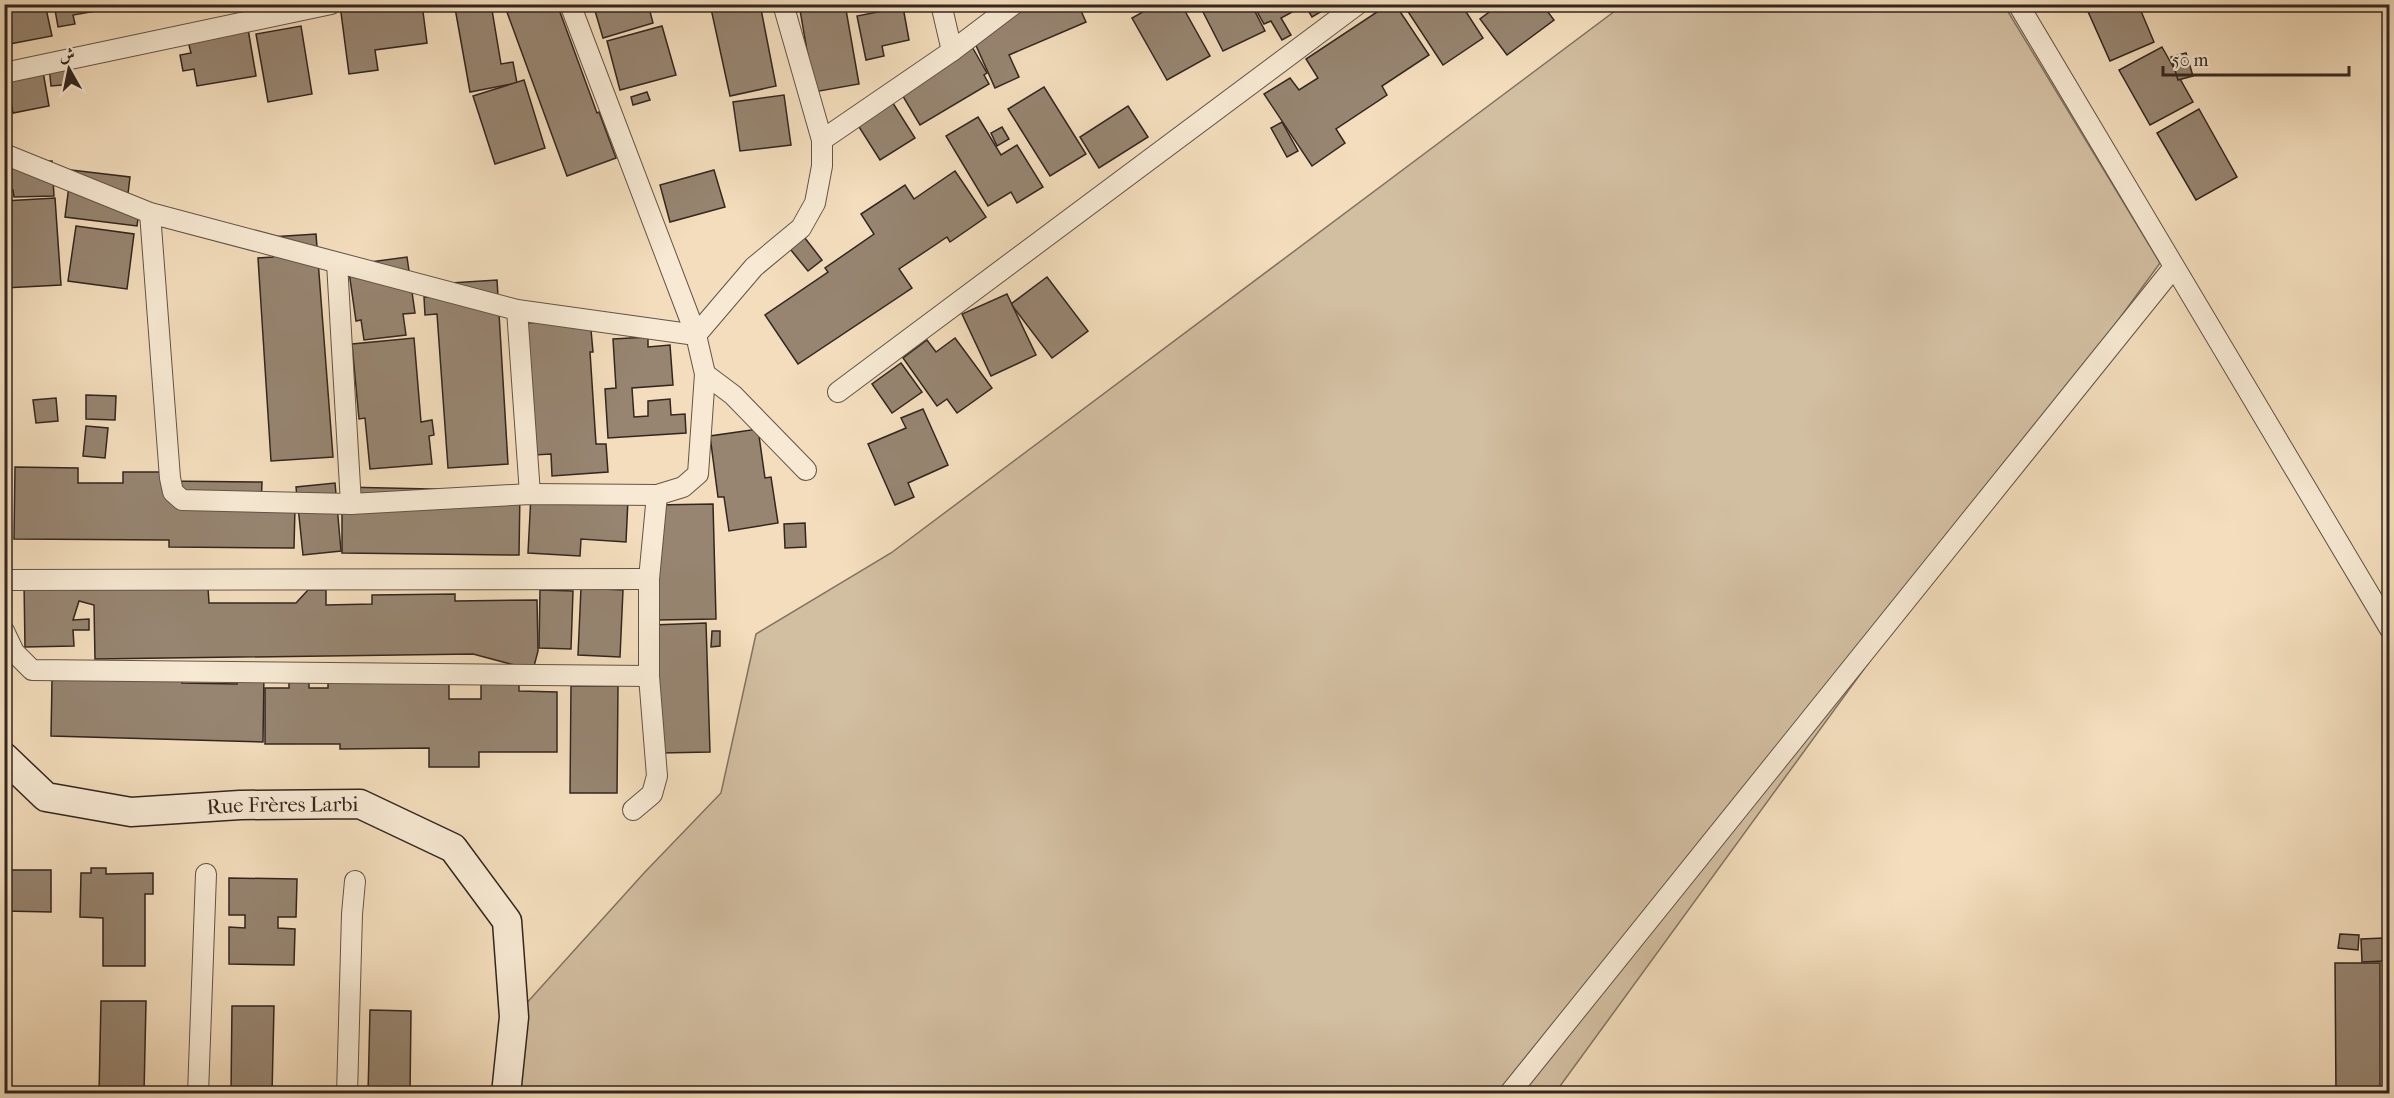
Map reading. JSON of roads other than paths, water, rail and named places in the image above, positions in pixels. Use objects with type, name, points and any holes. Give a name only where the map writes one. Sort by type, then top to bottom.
[{"type":"main road","name":"Rue Frères Larbi","points":[[4,757],[46,797],[131,812],[240,805],[360,804],[453,848],[507,921],[514,1017],[506,1094]]},
{"type":"street","points":[[4,73],[331,4]]},
{"type":"street","points":[[150,213],[170,478],[173,492],[182,500],[351,504],[530,494],[657,495],[683,487],[698,474],[705,374],[696,335],[570,4]]},
{"type":"street","points":[[696,335],[754,267],[801,228],[815,203],[822,166],[822,140],[783,4]]},
{"type":"street","points":[[941,4],[952,51]]},
{"type":"street","points":[[822,140],[952,51],[1014,4]]},
{"type":"street","points":[[838,392],[1358,4]]},
{"type":"street","points":[[2019,4],[2390,629]]},
{"type":"street","points":[[4,154],[150,213],[337,263],[517,310],[696,335]]},
{"type":"street","points":[[337,263],[351,504]]},
{"type":"street","points":[[1509,1094],[2174,267]]},
{"type":"street","points":[[517,310],[530,494]]},
{"type":"street","points":[[705,374],[734,395],[806,470]]},
{"type":"street","points":[[633,810],[652,794],[657,776],[649,676],[649,579],[657,495]]},
{"type":"street","points":[[4,580],[649,579]]},
{"type":"street","points":[[4,631],[14,652],[32,670],[649,676]]},
{"type":"street","points":[[198,1094],[206,874]]},
{"type":"street","points":[[347,1094],[355,881]]}]
